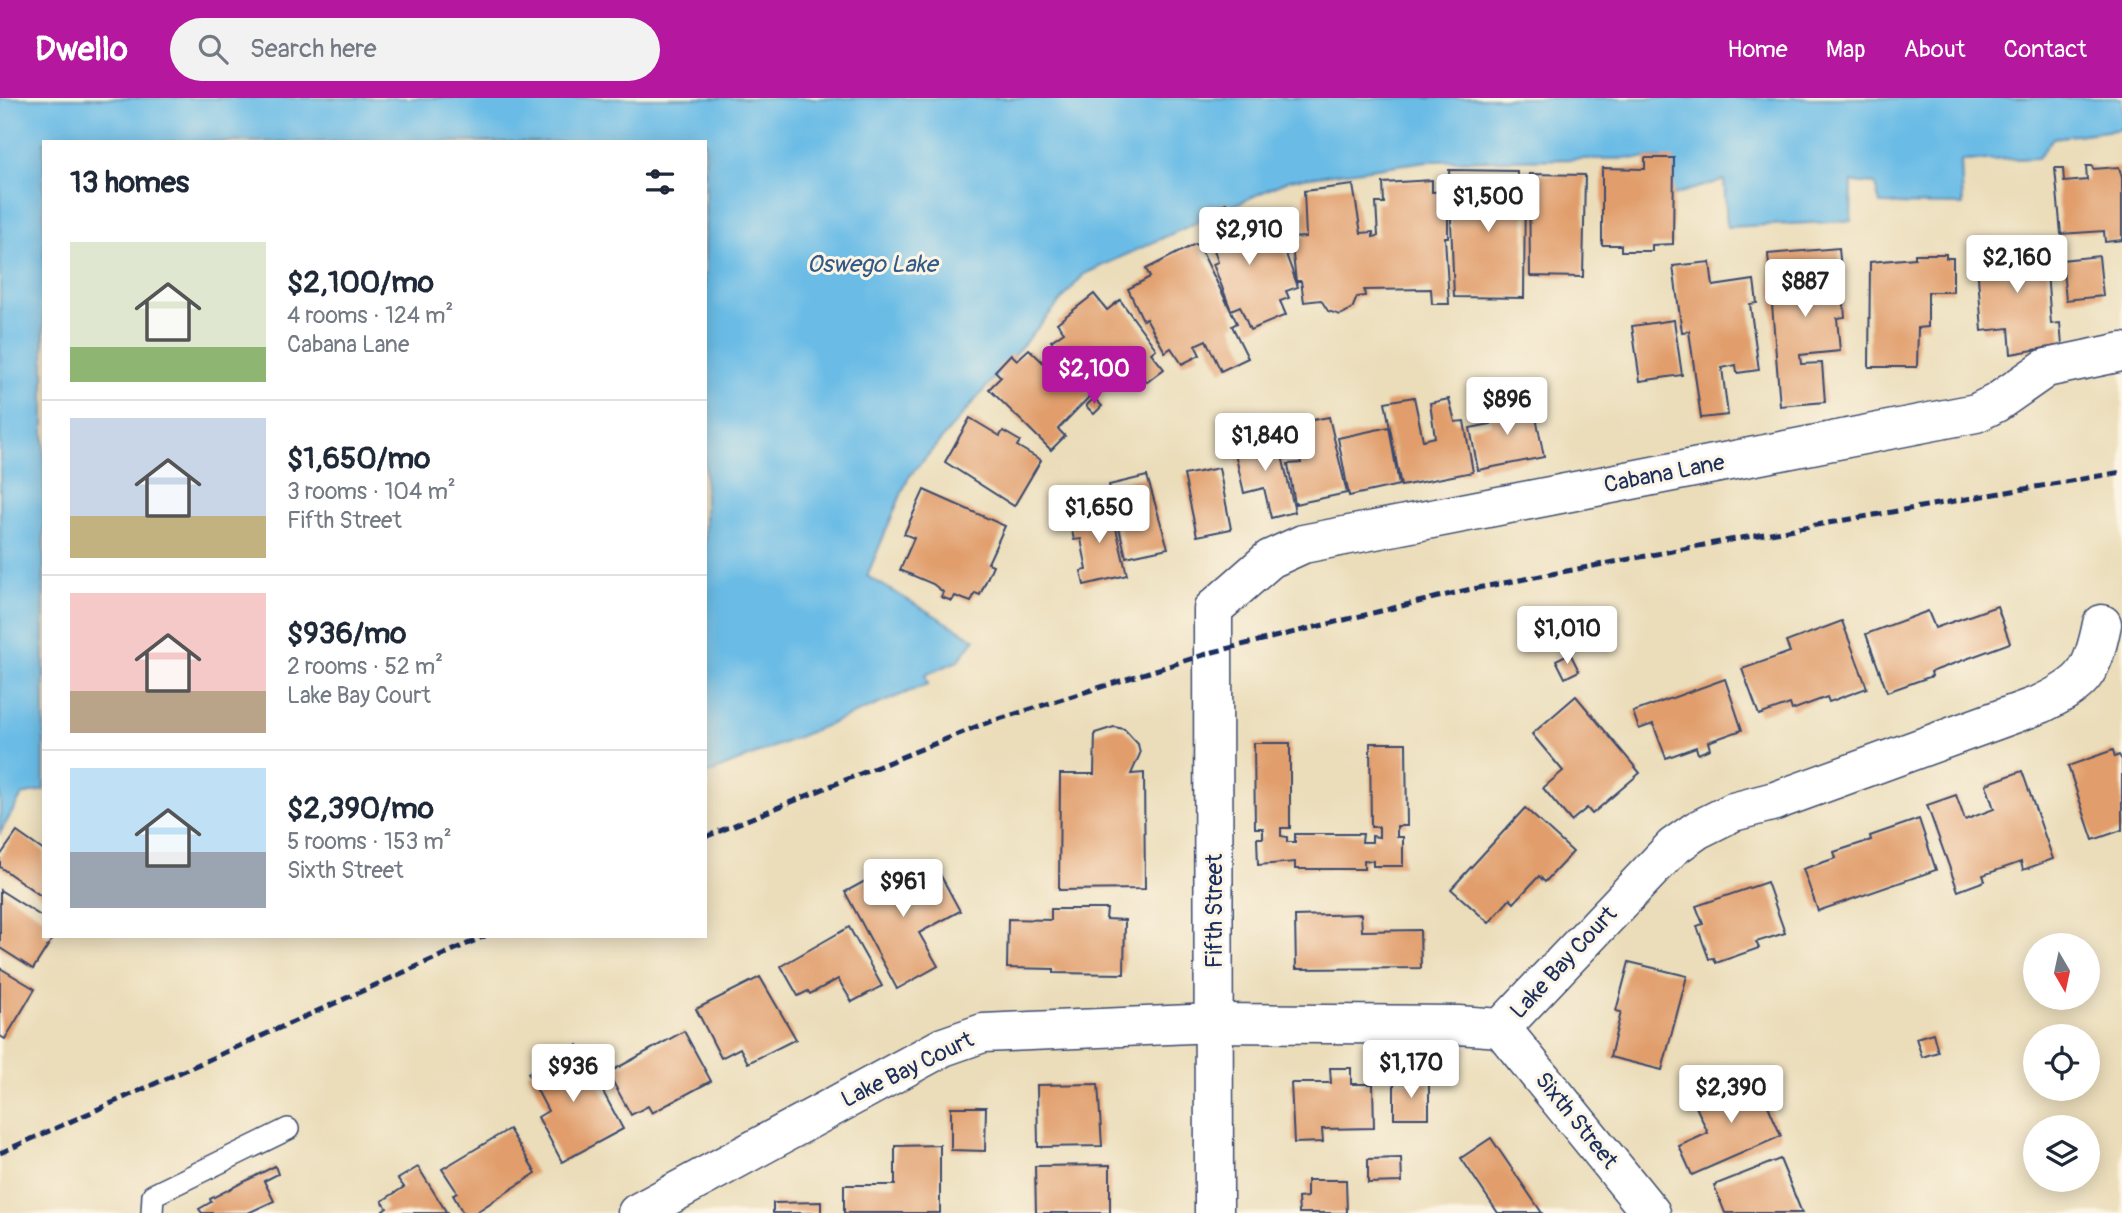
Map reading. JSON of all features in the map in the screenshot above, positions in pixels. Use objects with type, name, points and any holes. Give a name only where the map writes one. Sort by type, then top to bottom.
[{"type":"street","name":"Cabana Lane","points":[[1213,608],[1270,559],[1303,544],[1976,413],[1996,403],[2046,368],[2122,352]]},
{"type":"street","name":"Fifth Street","points":[[1213,608],[1214,1213]]},
{"type":"street","name":"Lake Bay Court","points":[[659,1207],[943,1046],[983,1033],[1214,1023],[1458,1025],[1501,1028],[1639,881],[1673,847],[1697,830],[1733,812],[1775,801],[2041,704],[2072,690],[2081,682],[2092,658],[2102,624]]},
{"type":"street","name":"Sixth Street","points":[[1501,1028],[1651,1213]]},
{"type":"lane","points":[[152,1213],[153,1195],[288,1129]]},
{"type":"water","name":"Oswego Lake","points":[[0,98],[2122,98],[2122,129],[2053,138],[2038,158],[1961,161],[1963,205],[1880,204],[1875,184],[1852,182],[1851,221],[1727,227],[1724,180],[1673,195],[1668,158],[1427,161],[1289,180],[1084,274],[908,478],[867,576],[975,639],[958,661],[925,675],[928,684],[707,774],[707,140],[42,140],[42,790],[22,795],[0,833]]},
{"type":"building","points":[[1645,158],[1674,158],[1673,244],[1652,245],[1652,251],[1621,251],[1621,245],[1602,245],[1602,168],[1645,169]]},
{"type":"building","points":[[2086,166],[2092,166],[2093,169],[2119,167],[2122,178],[2122,240],[2105,242],[2104,231],[2061,234],[2055,168],[2063,168],[2064,182],[2087,180]]},
{"type":"building","points":[[1449,170],[1517,171],[1517,186],[1525,185],[1524,298],[1454,297]]},
{"type":"building","points":[[1529,174],[1585,175],[1583,277],[1530,276]]},
{"type":"building","points":[[1432,180],[1432,192],[1448,191],[1448,237],[1445,237],[1449,304],[1432,304],[1431,289],[1364,290],[1365,296],[1357,297],[1352,309],[1340,315],[1328,311],[1321,300],[1304,302],[1301,281],[1296,281],[1291,238],[1306,237],[1304,191],[1353,185],[1361,233],[1373,232],[1373,237],[1378,236],[1376,203],[1384,203],[1383,183]]},
{"type":"building","points":[[1226,203],[1235,224],[1258,215],[1272,250],[1283,246],[1298,287],[1286,291],[1289,298],[1280,301],[1286,315],[1250,330],[1240,306],[1231,310],[1213,264],[1218,262],[1202,212]]},
{"type":"building","points":[[2026,241],[2027,246],[2045,245],[2051,324],[2060,323],[2062,345],[2011,354],[2009,328],[1982,331],[1976,250],[1995,248],[1994,244]]},
{"type":"building","points":[[1195,244],[1199,246],[1237,323],[1232,326],[1248,358],[1221,371],[1206,340],[1195,345],[1200,355],[1182,364],[1171,348],[1165,352],[1146,318],[1143,320],[1128,289],[1150,277],[1146,269]]},
{"type":"building","points":[[1839,248],[1845,317],[1837,318],[1840,351],[1800,355],[1801,364],[1822,363],[1825,402],[1780,406],[1768,254]]},
{"type":"building","points":[[1915,254],[1946,254],[1946,258],[1953,258],[1953,292],[1928,292],[1928,327],[1918,328],[1917,367],[1869,367],[1870,262],[1915,258]]},
{"type":"building","points":[[2099,256],[2103,296],[2066,300],[2062,260]]},
{"type":"building","points":[[1710,262],[1713,286],[1754,280],[1757,303],[1750,304],[1759,370],[1737,373],[1736,365],[1722,368],[1728,415],[1701,418],[1689,331],[1682,332],[1673,266]]},
{"type":"building","points":[[1094,294],[1107,310],[1120,300],[1156,349],[1151,353],[1164,369],[1147,382],[1135,366],[1097,395],[1051,341],[1064,332],[1057,323]]},
{"type":"building","points":[[1674,320],[1682,375],[1640,381],[1632,326]]},
{"type":"building","points":[[1029,349],[1059,378],[1067,371],[1091,395],[1058,429],[1065,436],[1051,450],[989,389],[1001,377],[995,371],[1011,354],[1017,360]]},
{"type":"building","points":[[1414,397],[1423,440],[1435,437],[1430,403],[1449,399],[1455,422],[1464,421],[1473,472],[1401,486],[1385,402]]},
{"type":"building","points":[[1094,398],[1102,406],[1094,414],[1086,406]]},
{"type":"building","points":[[1523,400],[1527,419],[1536,417],[1544,457],[1478,470],[1470,428],[1491,424],[1488,407]]},
{"type":"building","points":[[1329,417],[1347,493],[1295,504],[1288,464],[1301,463],[1292,424]]},
{"type":"building","points":[[970,418],[1000,436],[1003,431],[1020,441],[1017,446],[1041,460],[1014,506],[945,462]]},
{"type":"building","points":[[1389,427],[1399,485],[1349,496],[1338,438]]},
{"type":"building","points":[[1277,434],[1295,512],[1271,518],[1264,488],[1244,493],[1233,444]]},
{"type":"building","points":[[1219,468],[1231,529],[1197,536],[1184,475]]},
{"type":"building","points":[[1147,476],[1168,548],[1126,557],[1109,485]]},
{"type":"building","points":[[924,490],[1005,526],[988,563],[993,565],[980,595],[975,593],[971,602],[955,596],[952,601],[941,597],[943,592],[933,584],[900,570],[914,538],[904,534]]},
{"type":"building","points":[[1111,507],[1127,575],[1084,585],[1081,571],[1087,570],[1081,539],[1074,540],[1069,517]]},
{"type":"building","points":[[1997,606],[2010,643],[1931,672],[1932,676],[1887,692],[1866,634],[1928,611],[1935,628]]},
{"type":"building","points":[[1842,621],[1867,688],[1829,702],[1827,697],[1792,710],[1790,704],[1759,715],[1742,669],[1790,652],[1786,642]]},
{"type":"building","points":[[1570,653],[1579,671],[1565,678],[1556,660]]},
{"type":"building","points":[[1725,679],[1742,730],[1708,742],[1710,749],[1698,754],[1696,747],[1666,758],[1653,724],[1639,729],[1633,712]]},
{"type":"building","points":[[1576,696],[1640,773],[1592,814],[1587,808],[1571,821],[1543,788],[1563,771],[1532,734]]},
{"type":"building","points":[[1114,727],[1124,729],[1138,744],[1140,754],[1131,774],[1144,773],[1145,889],[1059,890],[1060,774],[1094,774],[1095,733]]},
{"type":"building","points":[[1254,743],[1290,743],[1290,828],[1281,828],[1281,836],[1287,837],[1287,842],[1295,842],[1295,834],[1363,834],[1362,842],[1372,842],[1372,836],[1379,837],[1379,827],[1371,827],[1370,743],[1406,743],[1407,826],[1397,826],[1397,837],[1403,837],[1403,866],[1373,866],[1373,861],[1364,860],[1364,869],[1295,869],[1295,862],[1258,865],[1257,838],[1263,838],[1263,828],[1255,828]]},
{"type":"building","points":[[2113,750],[2115,757],[2119,755],[2122,760],[2122,830],[2093,840],[2068,766]]},
{"type":"building","points":[[2022,771],[2053,859],[2023,870],[2021,862],[1983,875],[1985,881],[1958,891],[1927,805],[1956,795],[1965,820],[1994,809],[1986,784]]},
{"type":"building","points":[[1525,808],[1573,852],[1545,882],[1539,876],[1514,903],[1510,899],[1489,923],[1451,889]]},
{"type":"building","points":[[1919,819],[1936,870],[1818,911],[1803,869],[1836,858],[1834,852],[1871,840],[1870,836]]},
{"type":"building","points":[[17,832],[42,850],[42,897],[0,867],[0,856]]},
{"type":"building","points":[[935,865],[960,911],[919,933],[938,966],[897,989],[845,892],[887,869],[896,886]]},
{"type":"building","points":[[1767,882],[1785,933],[1756,942],[1759,948],[1716,963],[1714,958],[1709,959],[1697,926],[1703,924],[1696,906]]},
{"type":"building","points":[[0,890],[42,917],[42,938],[53,938],[33,969],[0,948]]},
{"type":"building","points":[[1051,909],[1107,909],[1106,919],[1125,920],[1124,974],[1054,973],[1054,969],[1007,968],[1008,919],[1051,920]]},
{"type":"building","points":[[1361,914],[1362,931],[1420,930],[1421,968],[1296,969],[1295,916]]},
{"type":"building","points":[[849,927],[882,986],[852,1002],[838,979],[810,994],[808,991],[798,996],[781,966]]},
{"type":"building","points":[[1629,962],[1687,976],[1662,1070],[1610,1057],[1621,1012],[1616,1011]]},
{"type":"building","points":[[0,968],[35,989],[5,1039],[0,1036]]},
{"type":"building","points":[[760,977],[796,1039],[748,1063],[740,1048],[721,1058],[696,1009]]},
{"type":"building","points":[[684,1031],[711,1081],[652,1113],[648,1106],[631,1115],[608,1073]]},
{"type":"building","points":[[1933,1033],[1938,1052],[1922,1057],[1916,1038]]},
{"type":"building","points":[[578,1045],[623,1129],[562,1162],[538,1117],[548,1111],[528,1073]]},
{"type":"building","points":[[1330,1068],[1351,1068],[1351,1084],[1373,1084],[1374,1128],[1322,1129],[1323,1142],[1294,1143],[1291,1083],[1331,1083]]},
{"type":"building","points":[[1755,1075],[1781,1136],[1692,1175],[1679,1146],[1708,1133],[1694,1102]]},
{"type":"building","points":[[1394,1082],[1429,1083],[1429,1118],[1394,1118]]},
{"type":"building","points":[[1098,1084],[1102,1146],[1038,1147],[1037,1085]]},
{"type":"building","points":[[951,1107],[986,1107],[985,1151],[951,1150]]},
{"type":"building","points":[[509,1129],[536,1173],[475,1213],[463,1213],[453,1195],[457,1192],[442,1169]]},
{"type":"building","points":[[1491,1138],[1542,1213],[1498,1213],[1461,1158]]},
{"type":"building","points":[[940,1145],[940,1213],[844,1213],[844,1185],[895,1185],[895,1146]]},
{"type":"building","points":[[1401,1158],[1402,1182],[1368,1183],[1368,1159]]},
{"type":"building","points":[[1780,1159],[1802,1213],[1725,1213],[1714,1185]]},
{"type":"building","points":[[1110,1165],[1110,1213],[1036,1213],[1035,1166]]},
{"type":"building","points":[[275,1166],[278,1174],[264,1181],[274,1201],[248,1213],[202,1213],[199,1209],[211,1202],[210,1199]]},
{"type":"building","points":[[418,1167],[447,1213],[380,1213],[387,1208],[382,1201],[404,1187],[398,1179]]},
{"type":"building","points":[[1307,1180],[1346,1180],[1347,1213],[1299,1213],[1298,1198],[1307,1197]]},
{"type":"building","points":[[821,1202],[821,1213],[773,1213],[773,1203]]},
{"type":"railway","points":[[707,836],[983,724],[1213,652],[1467,590],[1730,540],[2122,472]]},
{"type":"railway","points":[[0,1153],[481,938]]}]
